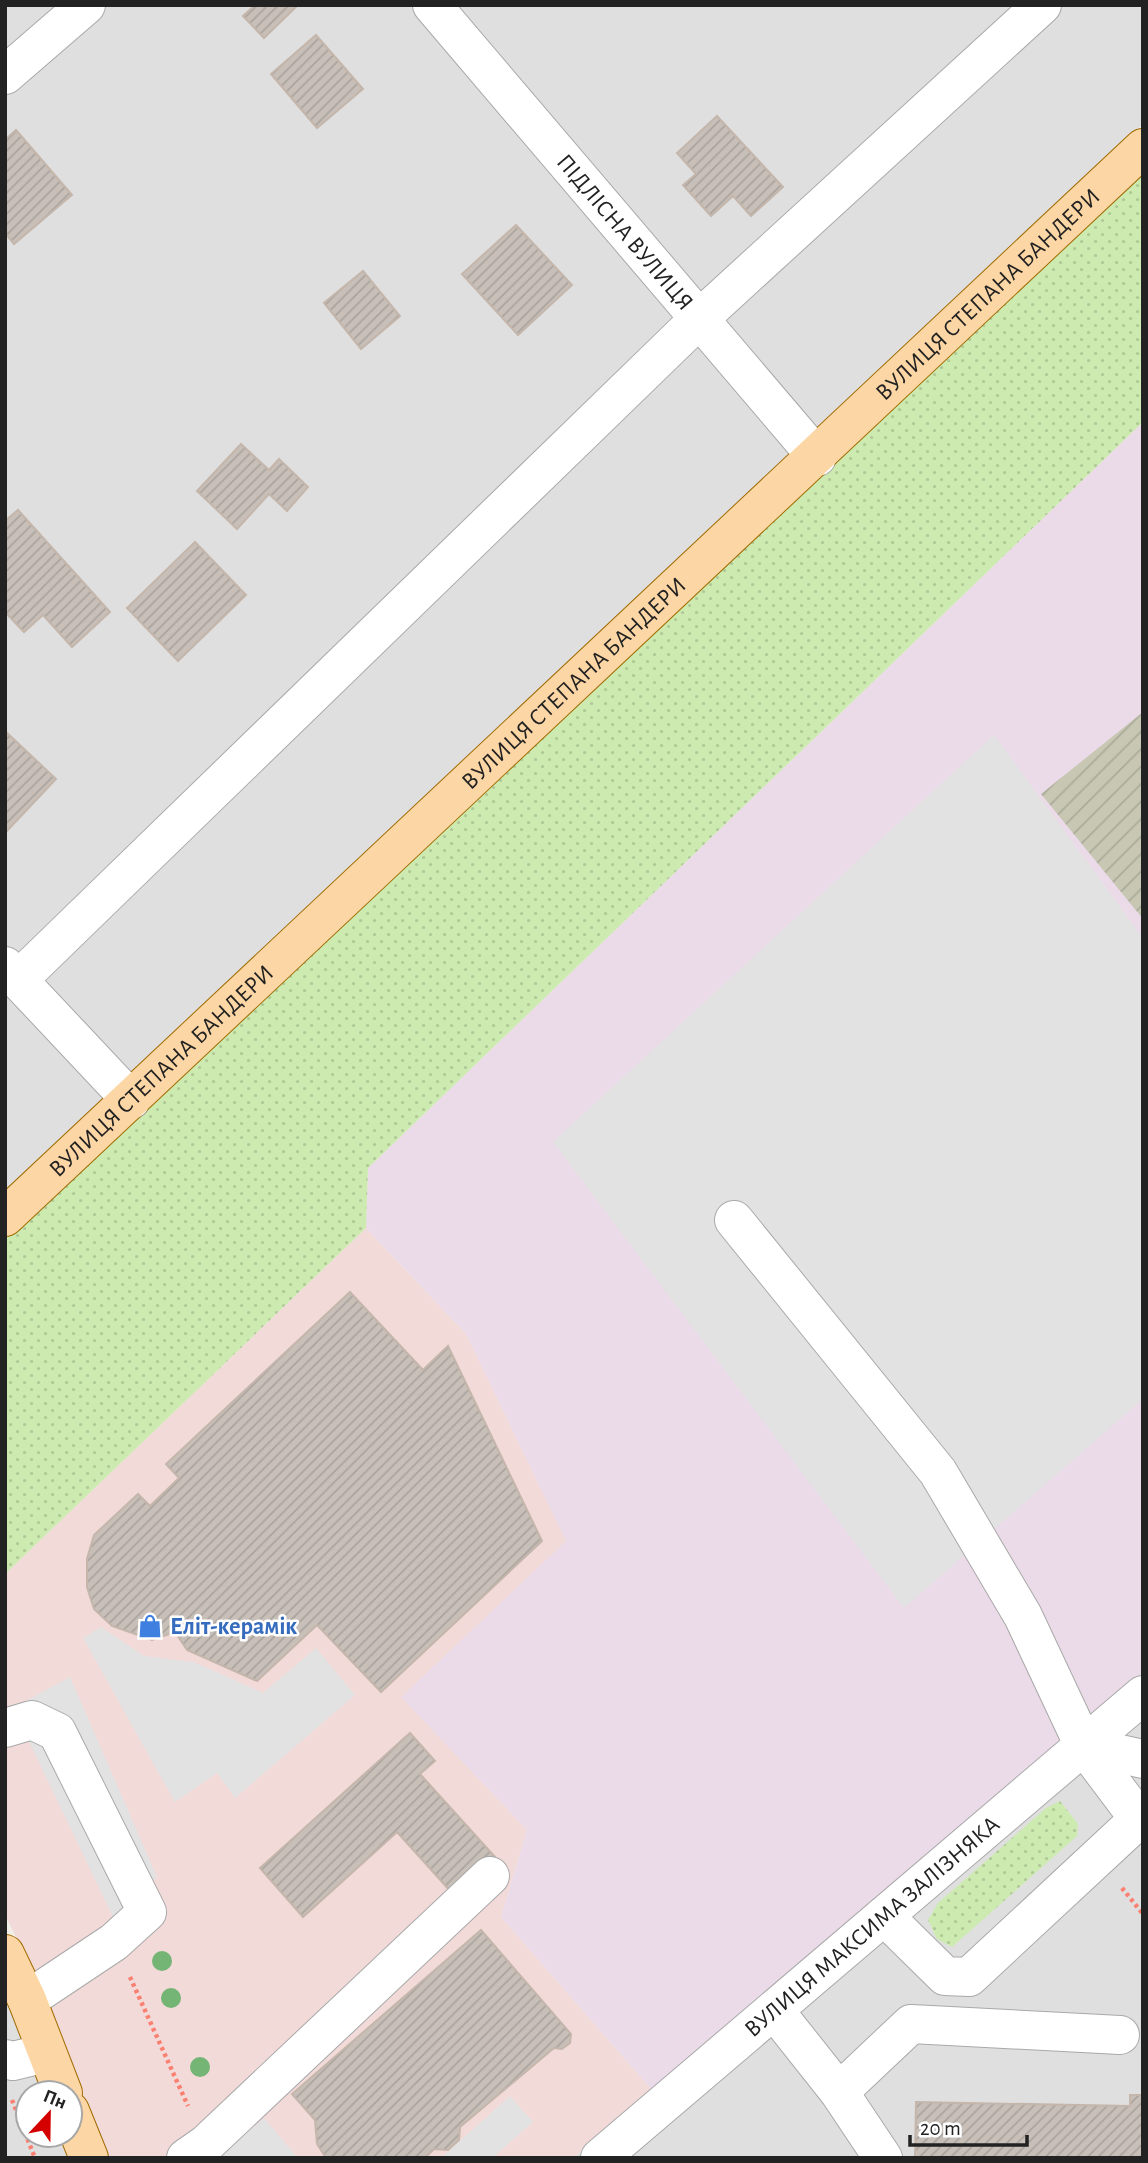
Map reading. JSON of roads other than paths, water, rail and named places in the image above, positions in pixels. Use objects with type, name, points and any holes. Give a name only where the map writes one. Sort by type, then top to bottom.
[{"type":"main road","name":"ВУЛИЦЯ СТЕПАНА БАНДЕРИ","points":[[5,1217],[1143,148]]},
{"type":"main road","points":[[5,1954],[27,2000],[57,2079]]},
{"type":"street","points":[[5,75],[86,5]]},
{"type":"street","name":"ПІДЛІСНА ВУЛИЦЯ","points":[[432,5],[817,457]]},
{"type":"street","points":[[131,1100],[12,973],[699,319],[1042,5]]},
{"type":"street","points":[[734,1220],[938,1472],[1023,1616],[1084,1746],[1141,1821],[969,1977],[945,1976],[884,1916]]},
{"type":"street","name":"ВУЛИЦЯ МАКСИМА ЗАЛІЗНЯКА","points":[[600,2158],[1143,1695]]},
{"type":"street","points":[[5,1728],[32,1720],[57,1732],[148,1912],[114,1942],[27,2000]]},
{"type":"street","points":[[1084,1746],[1143,1759]]},
{"type":"street","points":[[186,2158],[206,2144],[490,1876]]},
{"type":"street","points":[[774,2010],[839,2092],[883,2158]]},
{"type":"street","points":[[839,2092],[911,2024],[1119,2035]]},
{"type":"street","points":[[5,2059],[13,2061],[46,2053]]},
{"type":"place","name":"Еліт-керамік","points":[[150,1626]]}]
